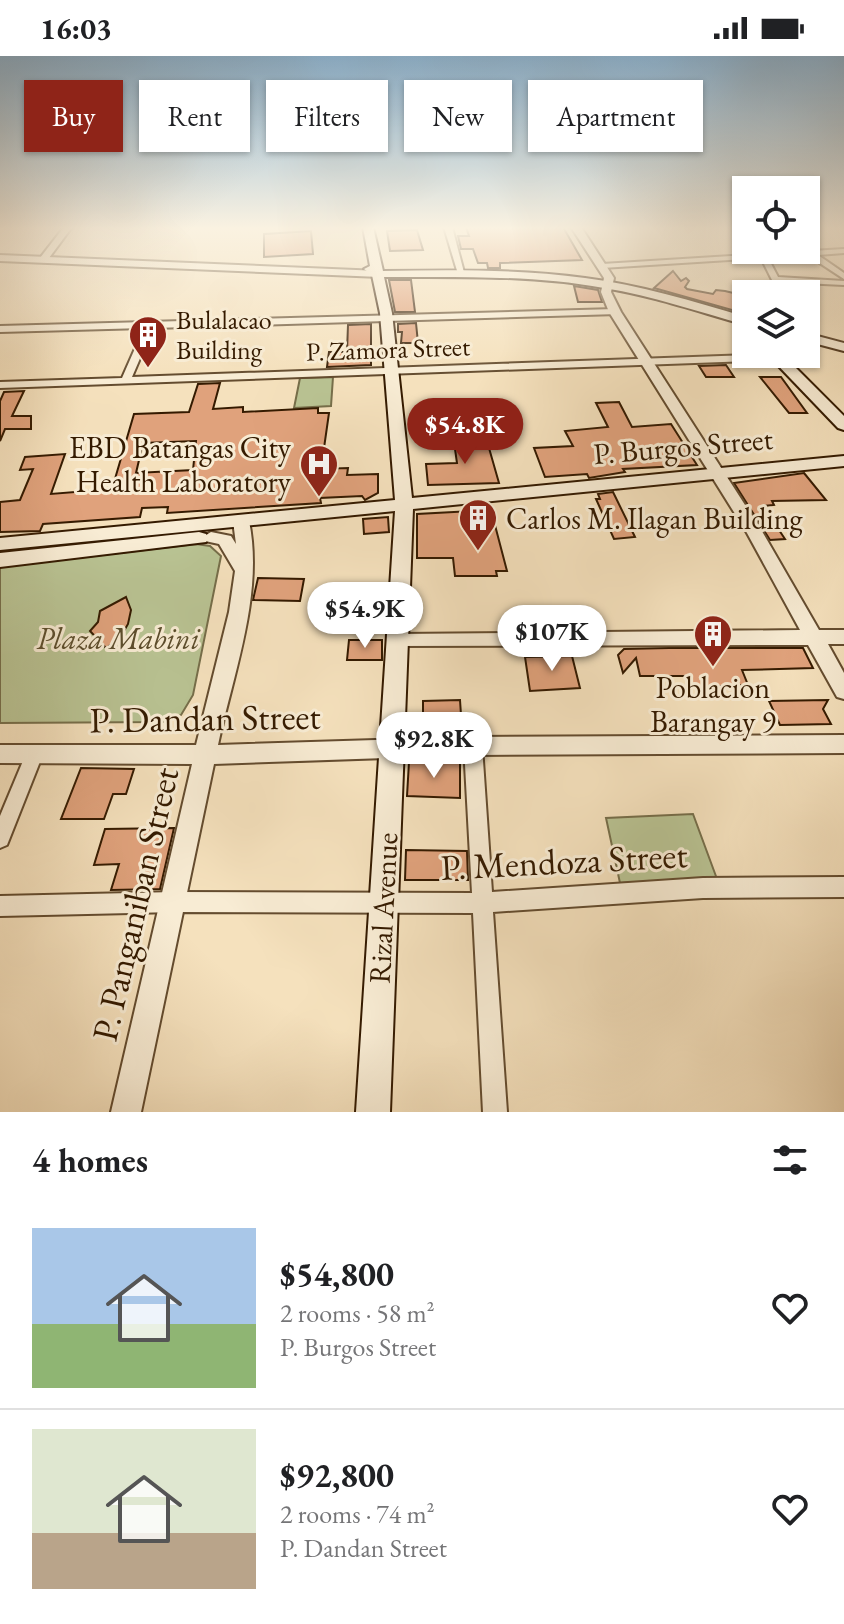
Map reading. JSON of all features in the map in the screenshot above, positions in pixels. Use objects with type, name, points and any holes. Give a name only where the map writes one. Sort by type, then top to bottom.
[{"type":"main road","name":"Rizal Avenue","points":[[373,1112],[404,505],[380,276]]},
{"type":"main road","points":[[523,276],[609,286],[732,317]]},
{"type":"main road","points":[[820,341],[844,347]]},
{"type":"main road","points":[[789,368],[844,425]]},
{"type":"main road","name":"P. Burgos Street","points":[[0,544],[844,461]]},
{"type":"main road","name":"P. Burgos Street","points":[[0,560],[211,537],[241,521]]},
{"type":"street","points":[[608,276],[606,292],[615,312],[755,533],[844,691]]},
{"type":"street","points":[[775,276],[776,279],[844,280]]},
{"type":"street","points":[[0,329],[615,312]]},
{"type":"street","points":[[126,380],[150,324]]},
{"type":"street","name":"P. Zamora Street","points":[[0,385],[732,357]]},
{"type":"street","name":"P. Panganiban Street","points":[[126,1112],[175,902],[244,571],[247,538],[241,521]]},
{"type":"street","points":[[211,537],[225,540],[244,571]]},
{"type":"street","points":[[397,641],[844,637]]},
{"type":"street","name":"P. Dandan Street","points":[[0,754],[205,755],[473,746],[844,744]]},
{"type":"street","points":[[473,746],[495,1112]]},
{"type":"street","points":[[0,839],[34,754]]},
{"type":"street","name":"P. Mendoza Street","points":[[0,906],[175,902],[483,903],[703,888],[844,887]]},
{"type":"green space","points":[[333,377],[331,406],[294,408],[300,378]]},
{"type":"green space","name":"Plaza Mabini","points":[[196,544],[210,546],[221,556],[193,695],[181,715],[163,722],[0,723],[0,567]]},
{"type":"green space","points":[[693,814],[717,879],[620,883],[606,818]]},
{"type":"building","points":[[667,276],[677,276],[681,281],[686,278],[689,281],[685,287],[687,289],[713,294],[716,290],[732,293],[732,310],[654,288]]},
{"type":"building","points":[[389,280],[411,280],[415,312],[395,312]]},
{"type":"building","points":[[574,286],[598,290],[602,302],[578,302]]},
{"type":"building","points":[[416,323],[418,343],[401,343],[402,332],[398,332],[398,324]]},
{"type":"building","points":[[371,324],[371,365],[327,367],[329,352],[347,352],[348,325]]},
{"type":"building","points":[[726,365],[734,377],[706,377],[699,366]]},
{"type":"building","points":[[760,377],[781,377],[807,413],[789,413]]},
{"type":"building","points":[[220,383],[213,409],[243,407],[243,412],[318,408],[318,413],[329,413],[321,469],[348,468],[347,475],[378,474],[378,493],[365,500],[362,496],[320,498],[321,503],[167,513],[168,507],[142,508],[140,517],[43,524],[40,531],[0,532],[0,502],[20,500],[33,469],[20,470],[25,457],[65,454],[51,494],[112,489],[134,414],[189,412],[198,384]],"holes":[[[196,441],[193,470],[136,473],[143,443]]]},
{"type":"building","points":[[24,391],[12,416],[31,416],[31,429],[5,429],[0,441],[0,401],[4,392]]},
{"type":"building","points":[[619,402],[632,427],[671,424],[697,465],[623,469],[625,472],[589,478],[587,474],[545,477],[534,448],[573,446],[565,431],[608,427],[596,403]]},
{"type":"building","points":[[487,441],[499,483],[428,485],[426,464],[457,463],[454,442]]},
{"type":"building","points":[[804,473],[826,500],[772,501],[774,505],[763,506],[785,539],[770,540],[734,483]]},
{"type":"building","points":[[613,492],[635,537],[614,539],[596,499],[600,499],[598,494]]},
{"type":"building","name":"Carlos M. Ilagan Building","points":[[491,510],[507,571],[496,571],[497,576],[455,576],[453,558],[417,558],[417,514]]},
{"type":"building","points":[[388,517],[389,532],[364,534],[363,519]]},
{"type":"building","points":[[258,578],[304,579],[300,601],[253,600]]},
{"type":"building","points":[[126,597],[131,610],[128,624],[120,638],[106,648],[90,631],[98,622],[100,611]]},
{"type":"building","points":[[349,640],[382,640],[382,660],[347,660]]},
{"type":"building","points":[[803,648],[813,668],[742,670],[748,685],[692,687],[689,676],[640,676],[636,658],[623,673],[618,655],[624,649]]},
{"type":"building","points":[[572,656],[580,688],[530,691],[525,657]]},
{"type":"building","points":[[460,700],[461,715],[423,716],[423,701]]},
{"type":"building","points":[[828,700],[823,709],[831,724],[780,725],[769,701]]},
{"type":"building","points":[[409,762],[460,763],[460,798],[407,796]]},
{"type":"building","points":[[81,768],[134,769],[126,794],[113,794],[104,819],[61,819]]},
{"type":"building","points":[[174,828],[160,889],[111,890],[119,864],[94,865],[105,829]]},
{"type":"building","points":[[406,850],[467,851],[468,880],[405,880]]},
{"type":"place","name":"Bulalacao Building","points":[[148,369]]},
{"type":"place","name":"EBD Batangas City Health Laboratory","points":[[319,498]]},
{"type":"place","name":"Carlos M. Ilagan Building","points":[[478,552]]},
{"type":"place","name":"Poblacion Barangay 9","points":[[713,668]]}]
